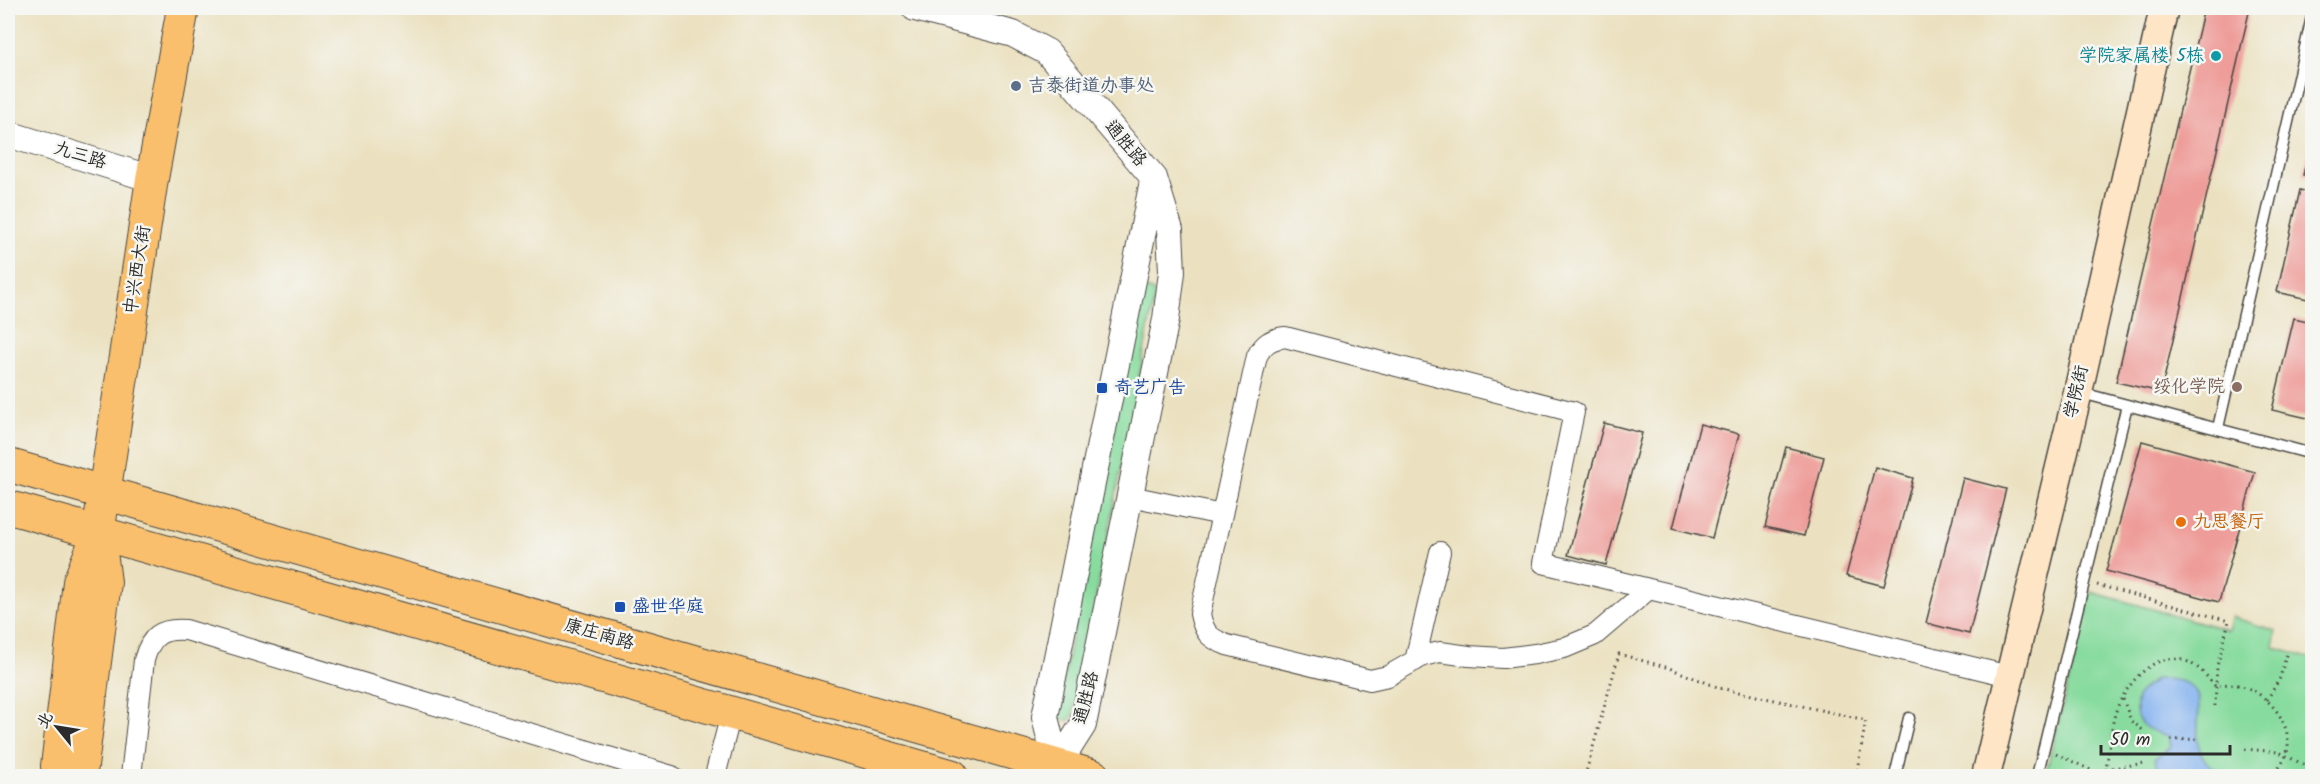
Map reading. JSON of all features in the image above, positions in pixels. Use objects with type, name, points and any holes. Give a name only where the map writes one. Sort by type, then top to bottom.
[{"type":"highway","name":"康庄南路","points":[[8,465],[1058,771],[1093,777]]},
{"type":"highway","points":[[8,507],[952,777]]},
{"type":"main road","name":"中兴西大街","points":[[58,777],[57,766],[79,582],[98,534],[152,179],[183,8]]},
{"type":"main road","name":"学院街","points":[[1986,777],[2078,392],[2164,8]]},
{"type":"main road","name":"中兴西大街","points":[[78,777],[82,766],[105,582],[98,534]]},
{"type":"street","name":"通胜路","points":[[915,8],[1014,34],[1047,52],[1154,178],[1170,230],[1172,272],[1166,319],[1083,725],[1058,771]]},
{"type":"street","name":"九三路","points":[[8,134],[152,179]]},
{"type":"street","name":"通胜路","points":[[1058,771],[1044,717],[1154,178]]},
{"type":"street","points":[[1649,589],[1595,635],[1564,648],[1503,658],[1440,652],[1423,656],[1388,676],[1370,680],[1227,645],[1214,639],[1203,628],[1200,614],[1257,356],[1264,345],[1274,339],[1285,337],[1574,412],[1543,563],[2009,676]]},
{"type":"street","points":[[1130,496],[1221,515]]},
{"type":"street","points":[[1415,661],[1440,552]]},
{"type":"street","points":[[131,777],[144,660],[149,644],[159,633],[175,629],[186,630],[672,777]]},
{"type":"street","points":[[715,777],[731,714]]},
{"type":"lane","points":[[2218,428],[2313,17]]},
{"type":"lane","points":[[2078,392],[2313,454]]},
{"type":"lane","points":[[2037,777],[2127,405]]},
{"type":"lane","points":[[1895,777],[1909,718]]},
{"type":"path","points":[[2086,582],[2229,621],[2217,666],[2215,706]]},
{"type":"path","points":[[2268,700],[2280,678],[2287,651]]},
{"type":"path","points":[[1585,777],[1619,654],[1720,688],[1866,720],[1856,777]]},
{"type":"path","points":[[2043,750],[2104,776],[2112,725],[2123,697],[2138,676],[2158,661],[2167,659],[2194,665],[2215,686],[2238,685],[2268,700],[2284,724],[2288,746],[2286,755],[2274,777]]},
{"type":"path","points":[[2123,697],[2132,721],[2144,731]]},
{"type":"path","points":[[2171,740],[2197,739]]},
{"type":"path","points":[[2245,749],[2279,752],[2313,769]]},
{"type":"path","points":[[2106,769],[2145,763]]},
{"type":"green space","points":[[1140,288],[1153,291],[1155,295],[1073,716],[1068,721],[1056,717]]},
{"type":"green space","points":[[2091,592],[2228,630],[2232,617],[2276,631],[2273,647],[2312,659],[2312,776],[2045,776]]},
{"type":"water","points":[[2157,679],[2180,681],[2193,688],[2198,698],[2198,741],[2202,755],[2215,769],[2239,776],[2153,776],[2157,768],[2155,758],[2171,747],[2169,736],[2146,728],[2139,720],[2136,704],[2141,692]]},
{"type":"building","points":[[2204,8],[2250,8],[2161,392],[2116,382]]},
{"type":"building","points":[[2312,139],[2312,177],[2303,175]]},
{"type":"building","points":[[2300,190],[2312,193],[2312,300],[2277,292]]},
{"type":"building","points":[[2294,318],[2312,322],[2312,419],[2272,410]]},
{"type":"building","points":[[1604,423],[1642,433],[1606,565],[1568,555]]},
{"type":"building","points":[[1700,424],[1739,434],[1712,538],[1673,528]]},
{"type":"building","name":"九思餐厅","points":[[2142,441],[2255,472],[2219,602],[2106,571]]},
{"type":"building","points":[[1786,447],[1824,457],[1804,536],[1765,527]]},
{"type":"building","points":[[1875,467],[1913,478],[1884,586],[1846,576]]},
{"type":"building","points":[[1963,478],[2006,489],[1969,634],[1926,623]]},
{"type":"place","name":"学院家属楼 5栋","points":[[2216,56]]},
{"type":"place","name":"吉泰街道办事处","points":[[1016,86]]},
{"type":"place","name":"绥化学院","points":[[2237,387]]},
{"type":"place","name":"奇艺广告","points":[[1102,388]]},
{"type":"place","name":"九思餐厅","points":[[2181,522]]},
{"type":"place","name":"盛世华庭","points":[[620,607]]}]
